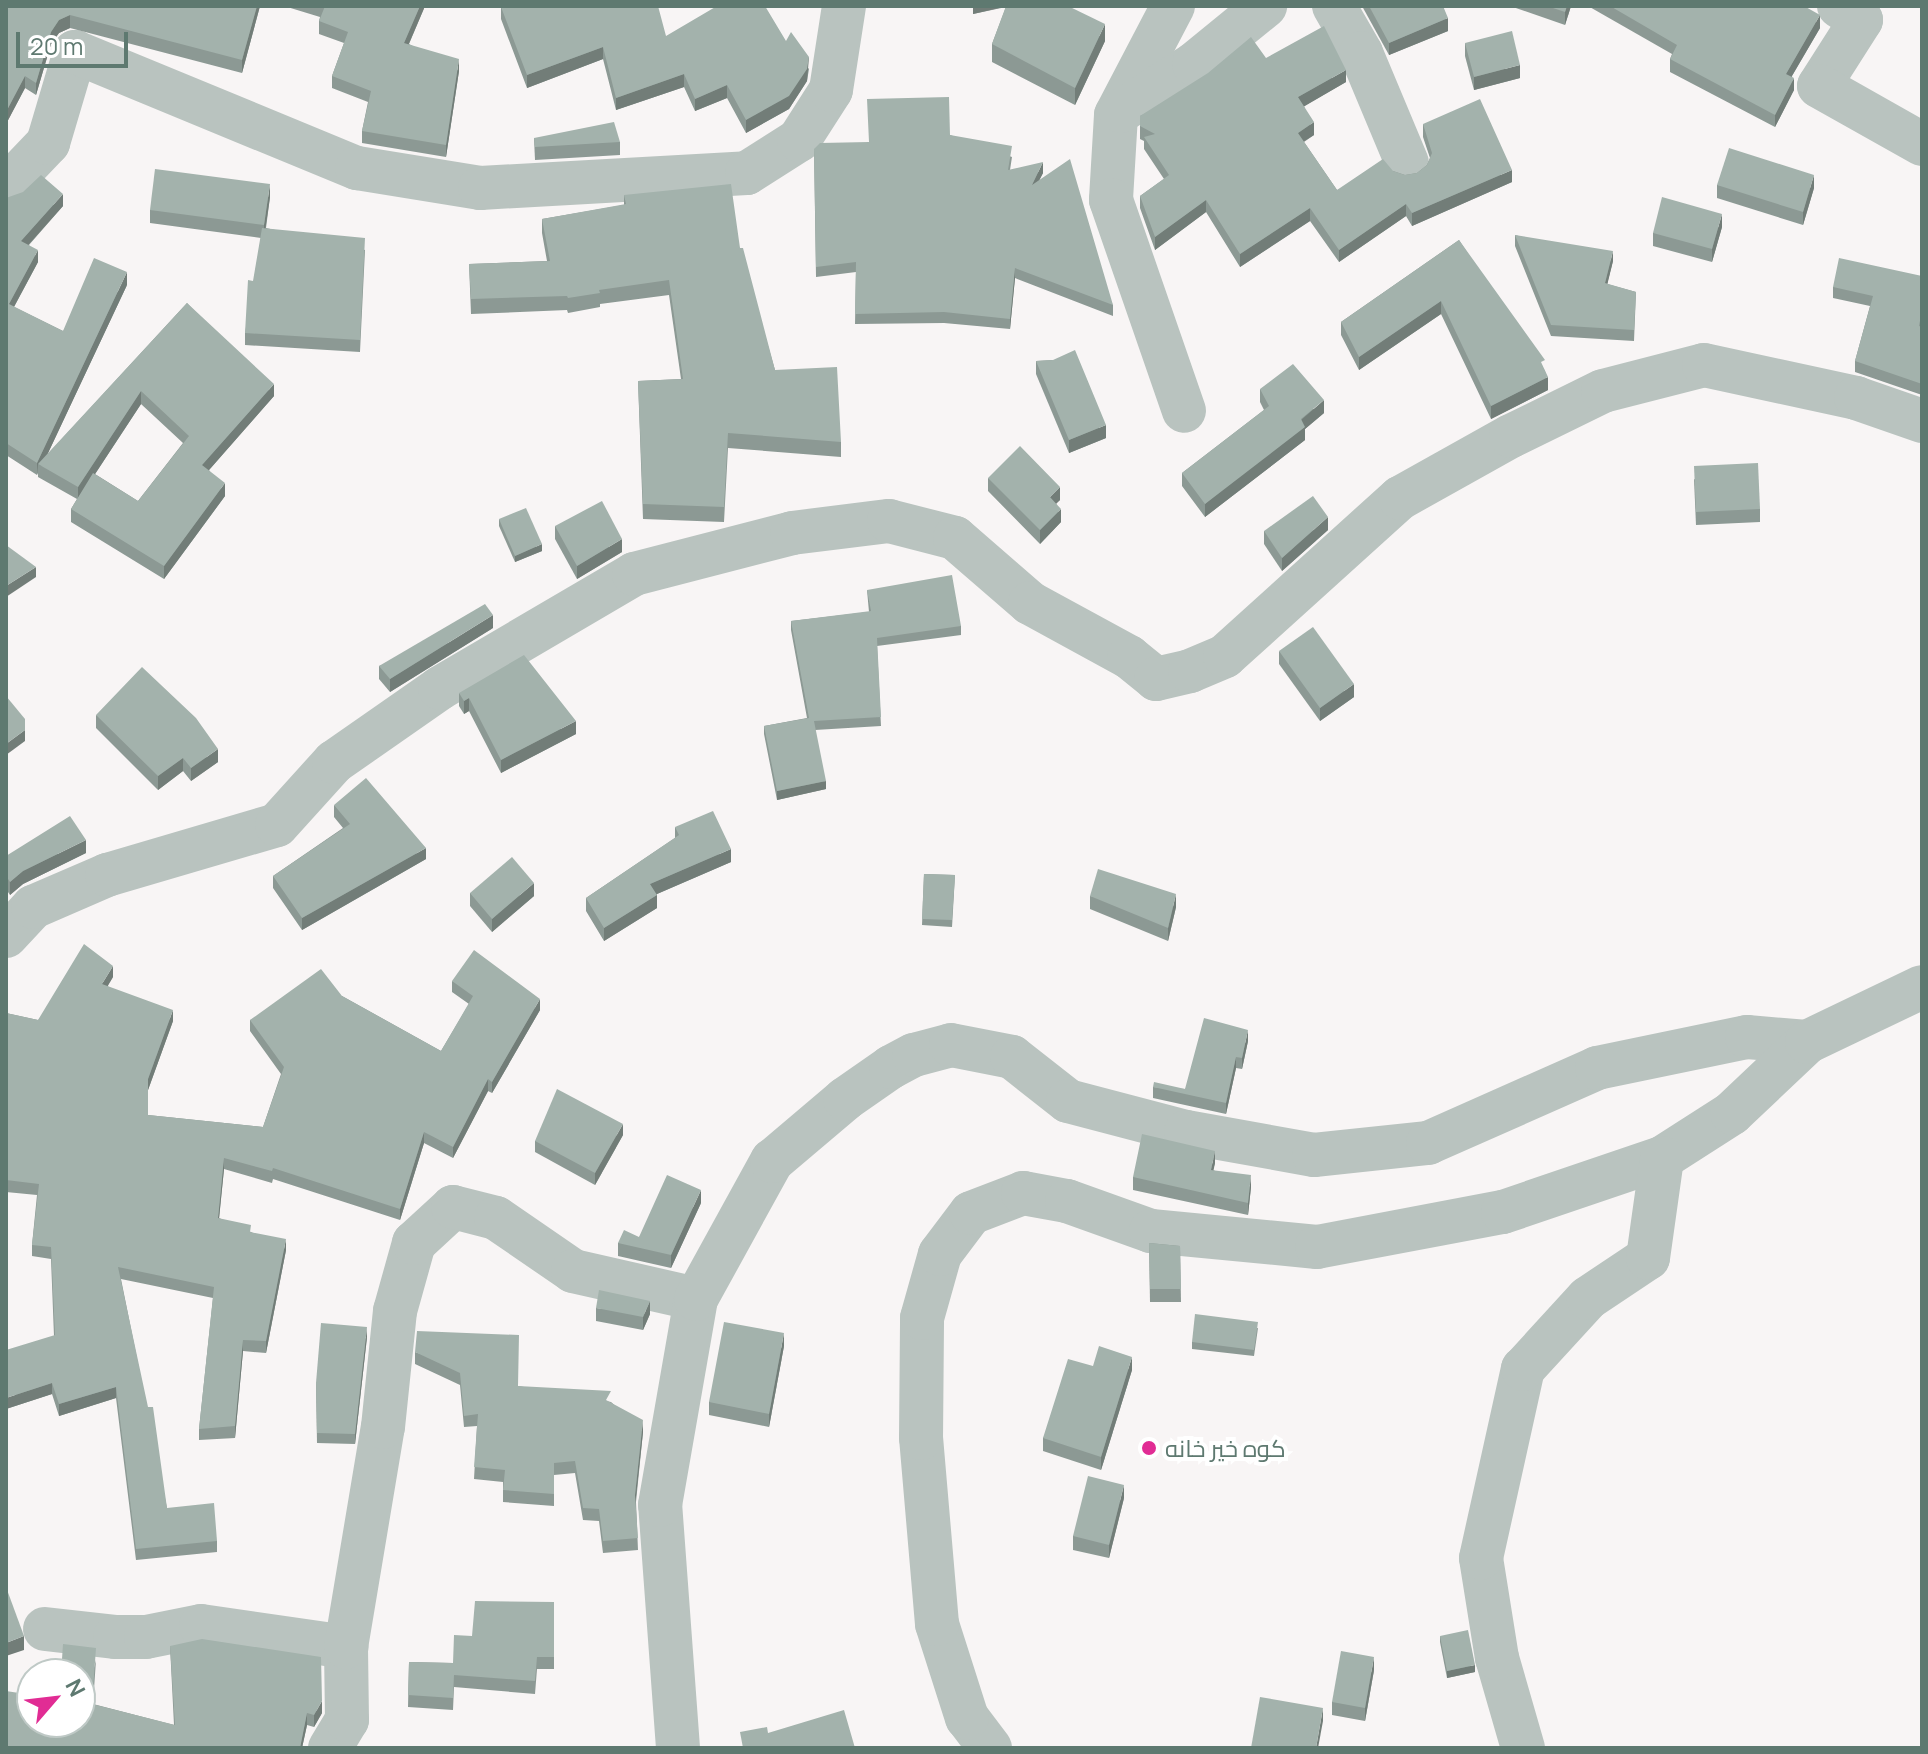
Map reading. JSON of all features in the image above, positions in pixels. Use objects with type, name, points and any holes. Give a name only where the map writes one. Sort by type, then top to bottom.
[{"type":"street","points":[[6,187],[48,143],[75,52],[357,168],[480,188],[747,173],[799,140],[831,90],[844,6]]},
{"type":"street","points":[[1173,6],[1116,115],[1111,200],[1184,411]]},
{"type":"street","points":[[1116,115],[1194,64],[1265,6]]},
{"type":"street","points":[[1334,6],[1361,53],[1407,163]]},
{"type":"street","points":[[1839,6],[1861,20],[1819,86],[1922,144]]},
{"type":"street","points":[[6,936],[33,907],[107,875],[277,825],[334,762],[440,688],[634,574],[792,533],[889,521],[955,538],[1030,603],[1129,657],[1156,679],[1190,671],[1225,656],[1400,498],[1511,436],[1603,391],[1704,365],[1856,398],[1922,421]]},
{"type":"street","points":[[990,1748],[967,1718],[937,1624],[921,1438],[922,1318],[940,1254],[971,1213],[1023,1193],[1067,1201],[1151,1231],[1317,1247],[1503,1212],[1662,1158],[1732,1113],[1807,1042],[1922,987]]},
{"type":"street","points":[[678,1748],[660,1505],[696,1299],[772,1161],[845,1099],[891,1067],[914,1055],[951,1045],[1012,1057],[1068,1101],[1186,1132],[1314,1155],[1428,1143],[1597,1068],[1747,1037],[1807,1042]]},
{"type":"street","points":[[1523,1748],[1497,1658],[1481,1558],[1523,1369],[1588,1298],[1648,1258],[1662,1158]]},
{"type":"street","points":[[330,1748],[347,1720],[346,1647],[383,1427],[395,1311],[414,1243],[453,1207],[496,1218],[573,1271],[696,1299]]},
{"type":"street","points":[[45,1629],[131,1637],[201,1626],[346,1647]]},
{"type":"building","points":[[6,6],[257,6],[242,60],[70,15],[59,20],[51,32],[36,83],[25,76],[6,112]]},
{"type":"building","points":[[325,6],[420,6],[404,43],[459,59],[446,145],[362,131],[371,91],[332,76],[348,32],[319,21]]},
{"type":"building","points":[[503,6],[658,6],[666,36],[717,6],[765,6],[786,41],[791,32],[809,57],[807,69],[789,96],[746,120],[727,85],[695,99],[684,74],[616,98],[603,47],[527,75]]},
{"type":"building","points":[[1006,6],[1068,6],[1105,24],[1075,88],[992,44]]},
{"type":"building","points":[[1369,6],[1443,6],[1448,18],[1389,43]]},
{"type":"building","points":[[1547,6],[1567,6],[1565,12]]},
{"type":"building","points":[[1610,6],[1804,6],[1820,15],[1786,74],[1794,78],[1775,115],[1670,59],[1677,45]]},
{"type":"building","points":[[1324,26],[1346,70],[1298,97],[1314,122],[1298,133],[1337,190],[1383,159],[1393,171],[1405,175],[1417,173],[1427,165],[1432,153],[1423,124],[1480,99],[1512,170],[1412,213],[1406,204],[1339,250],[1310,208],[1240,254],[1206,200],[1155,237],[1140,196],[1169,175],[1144,137],[1155,134],[1140,126],[1140,116],[1208,73],[1251,37],[1266,58]]},
{"type":"building","points":[[1512,31],[1520,65],[1474,77],[1465,43]]},
{"type":"building","points":[[949,97],[950,135],[1012,146],[1008,170],[1043,162],[1032,185],[1070,159],[1113,305],[1015,268],[1010,319],[944,312],[855,314],[856,262],[816,267],[814,149],[820,143],[869,142],[867,99]]},
{"type":"building","points":[[614,122],[620,142],[535,147],[534,138]]},
{"type":"building","points":[[1729,148],[1814,175],[1803,212],[1717,185]]},
{"type":"building","points":[[155,169],[270,184],[264,225],[150,210]]},
{"type":"building","points":[[41,175],[63,194],[21,241],[38,250],[9,304],[63,331],[94,258],[127,272],[37,463],[6,443],[6,198],[23,192]]},
{"type":"building","points":[[731,184],[740,248],[743,248],[775,370],[837,367],[841,442],[728,433],[724,507],[643,504],[638,381],[683,379],[669,280],[599,290],[600,293],[568,298],[471,299],[469,264],[550,261],[542,219],[626,204],[624,195]]},
{"type":"building","points":[[1662,197],[1722,214],[1712,249],[1653,233]]},
{"type":"building","points":[[262,228],[365,238],[360,340],[245,333],[248,280],[253,281]]},
{"type":"building","points":[[1515,235],[1613,251],[1605,283],[1636,292],[1634,330],[1551,325]]},
{"type":"building","points":[[1459,240],[1545,360],[1541,362],[1548,377],[1491,406],[1441,301],[1359,357],[1341,322]]},
{"type":"building","points":[[1839,258],[1922,276],[1919,326],[1922,327],[1922,384],[1855,361],[1873,296],[1833,287]]},
{"type":"building","points":[[187,303],[274,384],[202,465],[225,483],[164,566],[71,509],[93,473],[138,501],[189,436],[141,391],[78,487],[38,464]]},
{"type":"building","points":[[1075,350],[1106,425],[1069,440],[1036,361],[1053,360]]},
{"type":"building","points":[[1293,364],[1324,400],[1301,419],[1305,427],[1205,504],[1182,473],[1269,406],[1260,389]]},
{"type":"building","points":[[1020,446],[1060,487],[1050,497],[1061,509],[1040,530],[988,478]]},
{"type":"building","points":[[1758,463],[1760,509],[1696,512],[1694,466]]},
{"type":"building","points":[[1313,496],[1328,517],[1282,558],[1264,531]]},
{"type":"building","points":[[602,501],[622,539],[577,566],[555,526]]},
{"type":"building","points":[[526,508],[542,544],[515,556],[499,519]]},
{"type":"building","points":[[6,545],[36,567],[6,586]]},
{"type":"building","points":[[952,575],[961,626],[877,638],[881,717],[814,721],[826,781],[777,791],[764,726],[809,718],[791,621],[871,611],[867,590]]},
{"type":"building","points":[[485,604],[493,615],[390,679],[379,666]]},
{"type":"building","points":[[1313,627],[1354,684],[1320,708],[1279,651]]},
{"type":"building","points":[[524,655],[576,721],[501,760],[469,698],[464,701],[459,693]]},
{"type":"building","points":[[142,667],[196,718],[218,749],[191,768],[183,758],[158,776],[96,715]]},
{"type":"building","points":[[6,696],[25,719],[25,730],[6,744]]},
{"type":"building","points":[[366,778],[426,848],[302,918],[273,876],[350,824],[334,805]]},
{"type":"building","points":[[713,811],[731,849],[650,884],[657,895],[604,928],[586,898],[679,835],[675,827]]},
{"type":"building","points":[[70,816],[86,840],[23,871],[10,882],[6,876],[6,856]]},
{"type":"building","points":[[512,857],[534,883],[492,919],[470,893]]},
{"type":"building","points":[[1098,869],[1176,894],[1168,928],[1090,896]]},
{"type":"building","points":[[924,874],[955,875],[952,920],[922,919]]},
{"type":"building","points":[[84,944],[113,966],[102,984],[173,1010],[148,1079],[148,1115],[263,1127],[284,1067],[250,1020],[321,969],[342,996],[441,1051],[473,996],[452,981],[474,950],[540,999],[492,1082],[488,1079],[453,1147],[424,1132],[400,1209],[273,1168],[272,1171],[224,1158],[218,1218],[251,1225],[250,1232],[286,1239],[266,1341],[243,1340],[235,1426],[199,1429],[214,1287],[118,1267],[148,1407],[153,1407],[167,1508],[214,1503],[217,1541],[136,1549],[116,1387],[59,1404],[52,1383],[6,1398],[6,1350],[55,1335],[51,1247],[32,1245],[39,1184],[6,1180],[6,1013],[38,1020]]},
{"type":"building","points":[[1204,1018],[1248,1030],[1242,1058],[1236,1057],[1226,1103],[1153,1087],[1154,1082],[1185,1089]]},
{"type":"building","points":[[557,1089],[623,1124],[595,1173],[535,1141]]},
{"type":"building","points":[[1142,1134],[1215,1151],[1211,1170],[1251,1175],[1248,1203],[1133,1177]]},
{"type":"building","points":[[667,1175],[701,1190],[671,1255],[618,1243],[624,1230],[639,1237]]},
{"type":"building","points":[[1149,1243],[1180,1246],[1181,1289],[1150,1289]]},
{"type":"building","points":[[599,1290],[650,1301],[643,1317],[596,1308]]},
{"type":"building","points":[[1195,1314],[1258,1322],[1254,1350],[1192,1342]]},
{"type":"building","points":[[724,1322],[784,1333],[769,1414],[709,1402]]},
{"type":"building","points":[[321,1323],[367,1327],[355,1434],[317,1433],[316,1383]]},
{"type":"building","points":[[417,1331],[519,1335],[518,1386],[611,1391],[606,1400],[643,1420],[635,1495],[638,1538],[603,1541],[599,1509],[583,1508],[575,1461],[554,1463],[554,1494],[503,1490],[505,1470],[474,1467],[478,1414],[464,1416],[460,1373],[415,1352]]},
{"type":"building","points":[[1099,1346],[1132,1357],[1101,1457],[1043,1438],[1068,1359],[1093,1366]]},
{"type":"building","points":[[1088,1476],[1124,1485],[1109,1545],[1073,1536]]},
{"type":"building","points":[[6,1587],[24,1636],[6,1643]]},
{"type":"building","points":[[475,1601],[554,1602],[554,1657],[537,1657],[535,1681],[454,1675],[453,1698],[408,1695],[409,1662],[453,1663],[454,1635],[472,1636]]},
{"type":"building","points":[[1468,1630],[1475,1665],[1447,1671],[1440,1636]]},
{"type":"building","points":[[202,1639],[321,1657],[322,1701],[314,1715],[307,1713],[300,1748],[6,1748],[6,1691],[16,1693],[16,1738],[96,1738],[96,1705],[175,1725],[170,1646]]},
{"type":"building","points":[[63,1644],[96,1648],[95,1658],[62,1658]]},
{"type":"building","points":[[1341,1651],[1374,1657],[1365,1708],[1332,1702]]},
{"type":"building","points":[[1260,1697],[1323,1708],[1316,1748],[1251,1748]]},
{"type":"building","points":[[844,1710],[855,1748],[743,1748],[740,1732],[767,1727],[768,1733]]},
{"type":"place","name":"کوه خير خانه","points":[[1149,1448]]}]
